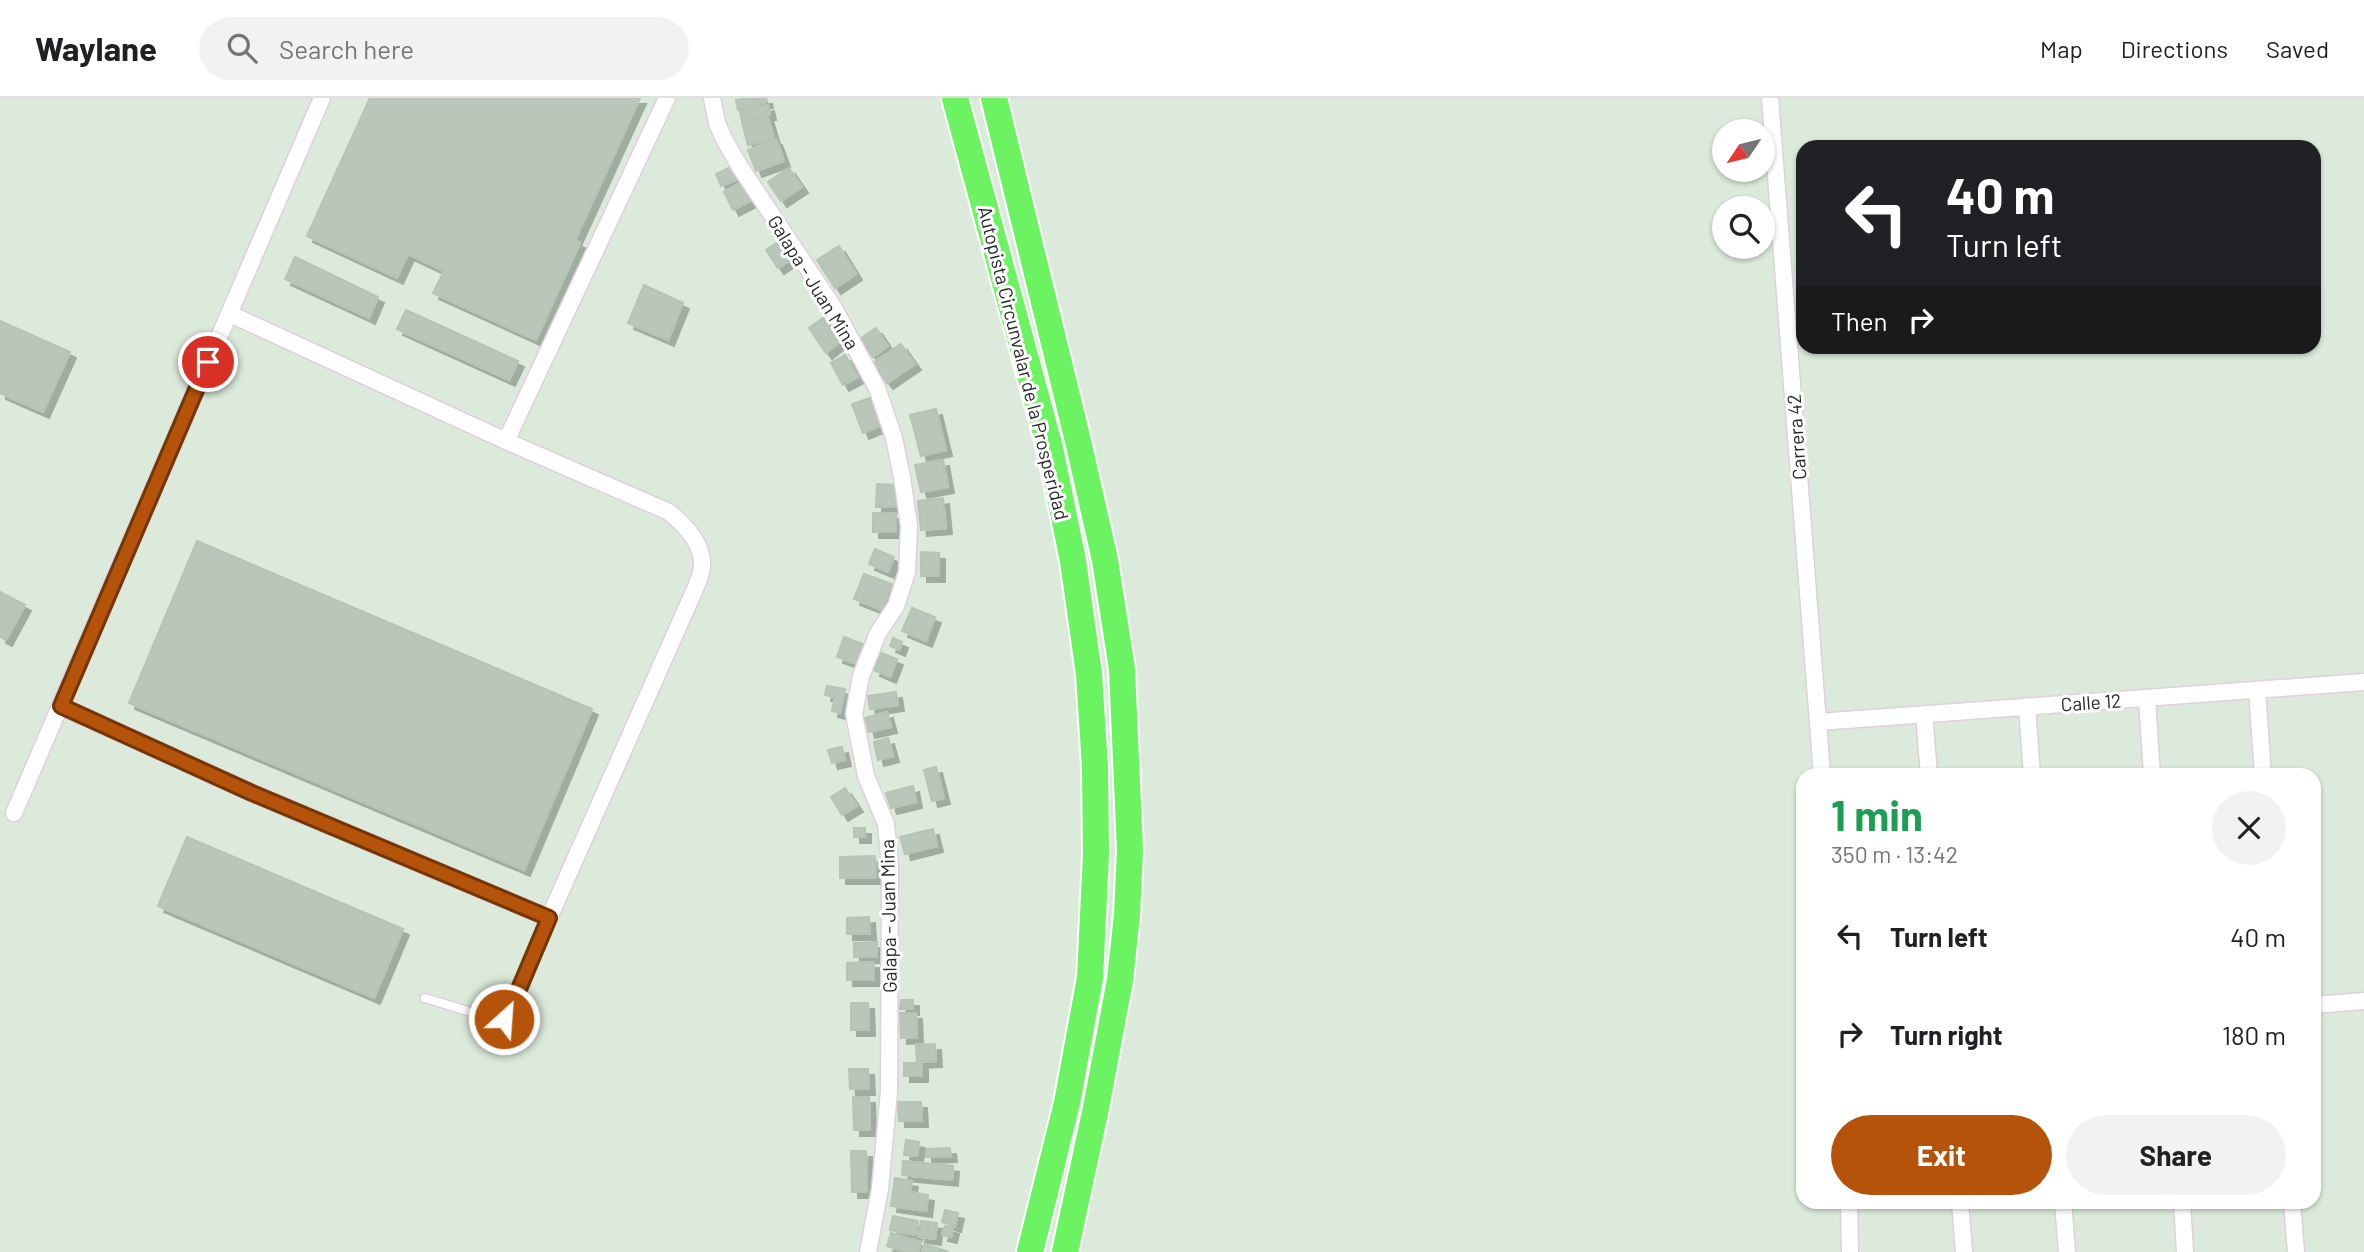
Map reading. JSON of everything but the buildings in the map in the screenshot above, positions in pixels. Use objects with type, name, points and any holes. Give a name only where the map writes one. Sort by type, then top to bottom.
[{"type":"highway","name":"Autopista Circunvalar de la Prosperidad","points":[[955,98],[1052,461],[1073,561],[1087,661],[1095,767],[1096,854],[1090,978],[1067,1103],[1030,1252]]},
{"type":"highway","name":"Autopista Circunvalar de la Prosperidad","points":[[994,98],[1105,560],[1122,669],[1130,850],[1126,928],[1113,1019],[1065,1252]]},
{"type":"street","points":[[14,813],[321,98]]},
{"type":"street","points":[[506,441],[667,98]]},
{"type":"street","name":"Galapa - Juan Mina","points":[[712,98],[717,123],[724,139],[834,308],[877,388],[894,438],[909,526],[908,572],[896,606],[878,632],[861,676],[854,714],[866,776],[886,824],[890,867],[889,1091],[880,1189],[868,1252]]},
{"type":"street","name":"Carrera 42","points":[[1770,98],[1821,768]]},
{"type":"street","points":[[61,706],[252,793],[549,918],[691,598],[702,566],[698,544],[683,523],[668,512],[230,314]]},
{"type":"street","name":"Calle 12","points":[[1818,722],[2364,682]]},
{"type":"street","points":[[2257,690],[2263,768]]},
{"type":"street","points":[[2147,698],[2152,768]]},
{"type":"street","points":[[2027,706],[2031,768]]},
{"type":"street","points":[[1924,714],[1928,768]]},
{"type":"street","points":[[2321,1004],[2364,1001]]},
{"type":"street","points":[[1849,1209],[1850,1252]]},
{"type":"street","points":[[1961,1209],[1964,1252]]},
{"type":"street","points":[[2064,1209],[2067,1252]]},
{"type":"street","points":[[2182,1209],[2185,1252]]},
{"type":"street","points":[[2293,1209],[2296,1252]]},
{"type":"lane","points":[[425,998],[497,1020],[504,1019],[549,918]]},
{"type":"route","points":[[208,362],[61,706],[252,793],[549,918],[504,1019]]}]
